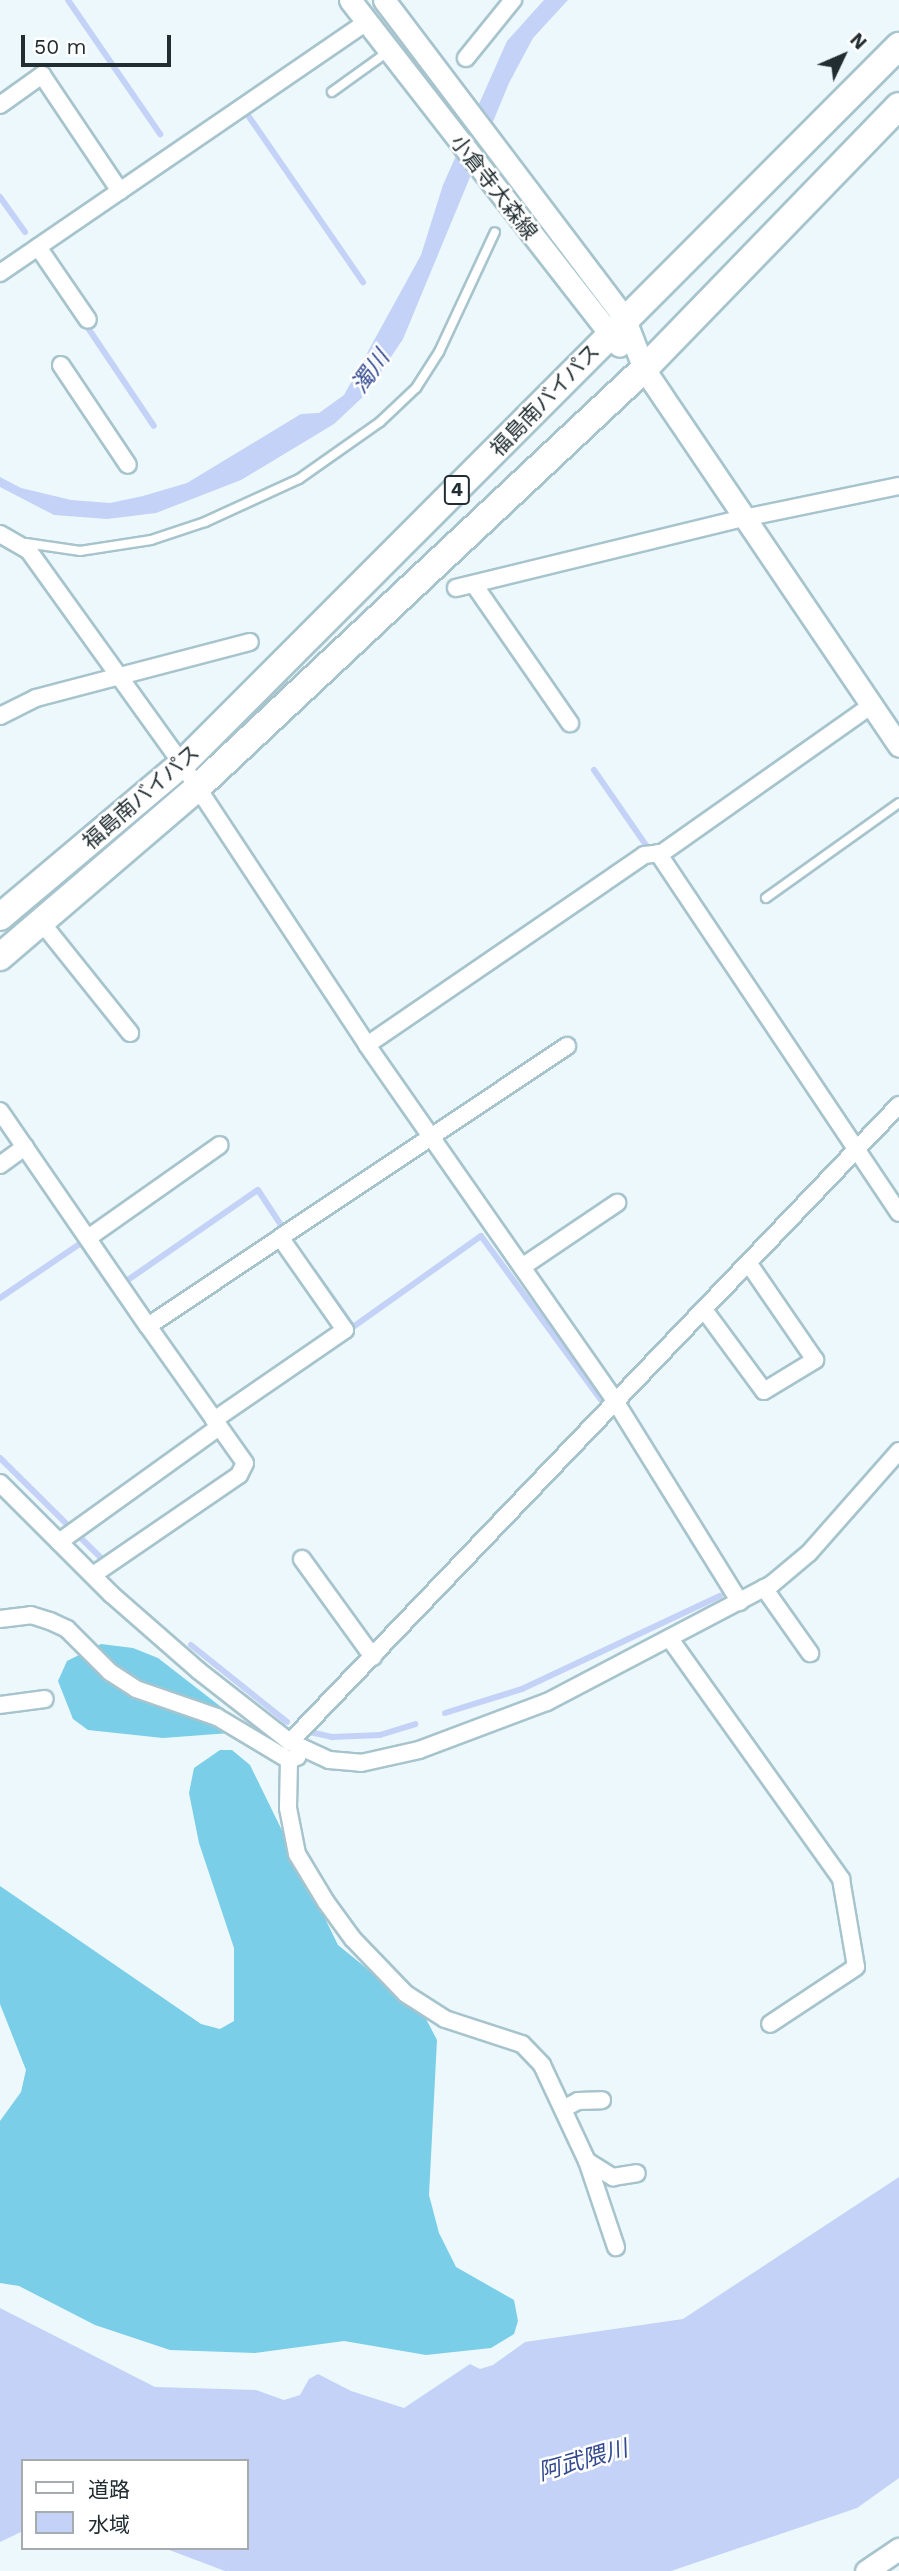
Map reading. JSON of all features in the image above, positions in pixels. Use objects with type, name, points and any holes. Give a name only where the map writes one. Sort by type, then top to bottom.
[{"type":"highway","name":"福島南バイパス","points":[[0,917],[182,764],[513,435],[615,326],[899,46]]},
{"type":"highway","name":"福島南バイパス","points":[[0,957],[197,788],[644,369],[899,106]]},
{"type":"street","name":"小倉寺大森線","points":[[350,0],[514,212],[615,326],[899,746]]},
{"type":"street","points":[[384,0],[526,188],[615,326]]},
{"type":"street","points":[[466,58],[513,0]]},
{"type":"street","points":[[0,274],[366,22]]},
{"type":"street","points":[[0,105],[42,75],[120,191]]},
{"type":"street","points":[[38,247],[88,320]]},
{"type":"street","points":[[61,365],[128,465]]},
{"type":"street","points":[[456,587],[475,586],[744,518],[899,486]]},
{"type":"street","points":[[0,534],[16,541],[182,764],[367,1045],[617,1404],[740,1602]]},
{"type":"street","points":[[475,586],[570,723]]},
{"type":"street","points":[[0,716],[36,698],[250,642]]},
{"type":"street","points":[[367,1045],[644,855],[658,853],[872,705]]},
{"type":"street","points":[[658,853],[899,1213]]},
{"type":"street","points":[[42,923],[130,1032]]},
{"type":"street","points":[[148,1326],[567,1045]]},
{"type":"street","points":[[290,1742],[617,1404],[899,1105]]},
{"type":"street","points":[[0,1111],[245,1463],[239,1475],[93,1574]]},
{"type":"street","points":[[88,1238],[220,1145]]},
{"type":"street","points":[[0,1165],[25,1147]]},
{"type":"street","points":[[522,1267],[617,1203]]},
{"type":"street","points":[[59,1542],[345,1330],[280,1237]]},
{"type":"street","points":[[705,1311],[764,1391],[815,1360],[749,1264]]},
{"type":"street","points":[[0,1483],[59,1542],[198,1671],[309,1754],[362,1763],[419,1750],[547,1702],[740,1602],[764,1588],[809,1553],[899,1451]]},
{"type":"street","points":[[303,1559],[373,1657]]},
{"type":"street","points":[[764,1588],[810,1653]]},
{"type":"street","points":[[0,1619],[31,1615],[67,1629],[110,1672],[136,1689],[217,1717],[289,1760],[309,1754]]},
{"type":"street","points":[[670,1639],[841,1879],[856,1967],[770,2024]]},
{"type":"street","points":[[0,1705],[45,1699]]},
{"type":"street","points":[[289,1760],[288,1808],[297,1854],[353,1939],[406,1994],[445,2019],[522,2044],[542,2065],[587,2161],[616,2246]]},
{"type":"street","points":[[563,2109],[579,2101],[602,2100]]},
{"type":"street","points":[[587,2161],[612,2177],[637,2173]]},
{"type":"street","points":[[866,2571],[899,2549]]},
{"type":"lane","points":[[332,92],[389,51]]},
{"type":"lane","points":[[16,541],[80,551],[151,540],[205,522],[299,479],[380,422],[416,388],[439,352],[495,232]]},
{"type":"lane","points":[[766,898],[899,803]]},
{"type":"shaded area","points":[[101,1644],[133,1648],[158,1658],[225,1710],[234,1723],[230,1733],[163,1738],[88,1730],[73,1719],[58,1681],[67,1661]]},
{"type":"shaded area","points":[[220,1750],[232,1750],[250,1765],[338,1945],[424,2015],[437,2040],[429,2195],[439,2233],[456,2267],[514,2300],[518,2321],[514,2334],[491,2348],[426,2355],[344,2341],[255,2353],[170,2350],[95,2325],[19,2286],[0,2283],[0,2121],[21,2092],[26,2070],[0,2004],[0,1886],[201,2024],[220,2029],[234,2021],[234,1948],[199,1843],[189,1793],[194,1768]]},
{"type":"water","name":"濁川","points":[[544,0],[568,0],[533,38],[509,83],[403,339],[367,393],[334,424],[241,480],[156,513],[107,519],[54,515],[0,487],[0,477],[21,488],[71,500],[110,503],[143,496],[187,483],[301,414],[319,413],[344,395],[421,255],[443,185],[507,41]]},
{"type":"water","name":"阿武隈川","points":[[899,2177],[899,2478],[857,2508],[671,2571],[225,2571],[169,2550],[248,2550],[248,2459],[21,2459],[21,2532],[0,2542],[0,2308],[155,2387],[256,2390],[284,2400],[300,2395],[309,2379],[318,2374],[351,2391],[404,2408],[470,2364],[480,2369],[493,2365],[525,2342],[683,2319]]},
{"type":"waterway","points":[[68,0],[160,134]]},
{"type":"waterway","points":[[245,111],[363,282]]},
{"type":"waterway","points":[[0,197],[25,232]]},
{"type":"waterway","points":[[84,322],[154,426]]},
{"type":"waterway","points":[[594,770],[648,848]]},
{"type":"waterway","points":[[122,1284],[258,1190],[281,1225]]},
{"type":"waterway","points":[[314,1272],[353,1327],[481,1236],[601,1400]]},
{"type":"waterway","points":[[0,1298],[81,1243],[112,1288]]},
{"type":"waterway","points":[[0,1458],[100,1557]]},
{"type":"waterway","points":[[445,1713],[522,1689],[720,1596]]},
{"type":"waterway","points":[[191,1645],[287,1722]]},
{"type":"waterway","points":[[313,1728],[310,1732],[332,1737],[380,1735],[415,1724]]}]
